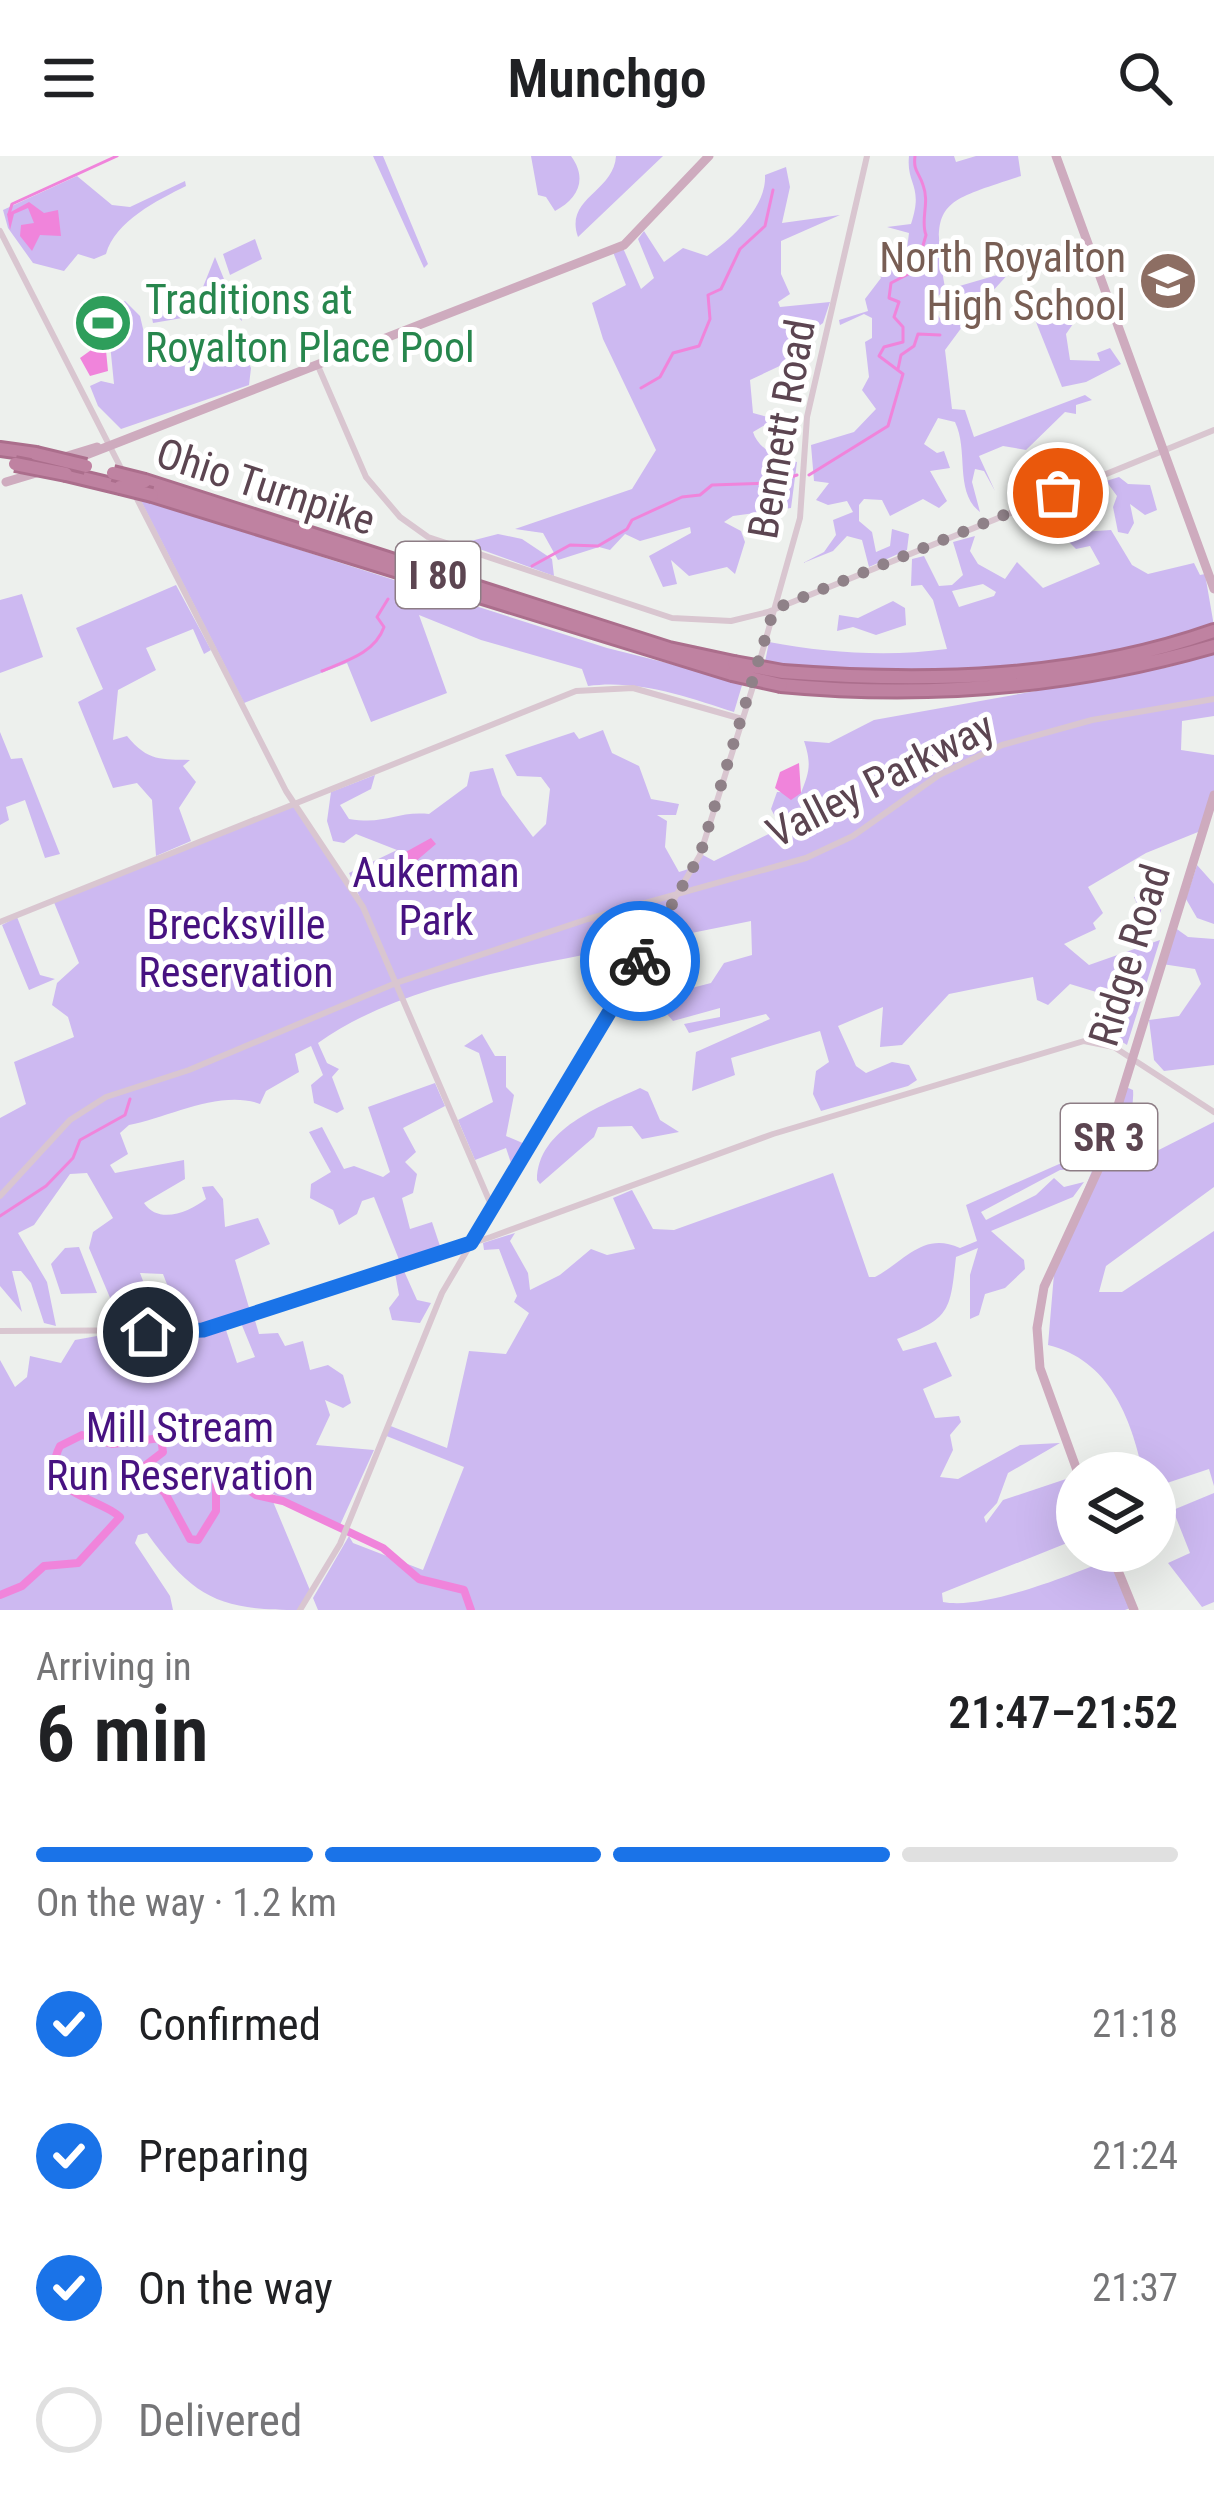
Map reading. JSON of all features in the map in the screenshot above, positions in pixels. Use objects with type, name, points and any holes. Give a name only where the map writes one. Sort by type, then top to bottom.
[{"type":"highway","name":"Ohio Turnpike","points":[[0,449],[86,466],[152,495],[733,669],[880,695],[988,689],[1111,670],[1214,646]]},
{"type":"highway","name":"Ohio Turnpike","points":[[7,463],[145,481],[733,669]]},
{"type":"highway","name":"Ohio Turnpike","points":[[782,679],[993,677],[1145,651],[1214,631]]},
{"type":"main road","points":[[3,483],[318,366],[624,244],[709,156]]},
{"type":"main road","points":[[1056,156],[1214,589]]},
{"type":"main road","name":"Ridge Road","points":[[1070,1452],[1043,1382],[1037,1328],[1048,1272],[1093,1183],[1214,795]]},
{"type":"main road","points":[[1119,1572],[1134,1610]]},
{"type":"street","name":"Bennett Road","points":[[300,1610],[340,1544],[439,1299],[700,855],[800,518],[807,417],[867,156]]},
{"type":"street","points":[[0,231],[105,445],[292,803],[363,907],[492,1207]]},
{"type":"street","points":[[318,366],[366,477],[400,517],[428,537],[672,618],[731,621],[774,609],[1214,430]]},
{"type":"street","points":[[0,922],[520,711],[596,687],[633,688],[742,719]]},
{"type":"street","name":"Valley Parkway","points":[[0,1196],[70,1120],[106,1097],[189,1070],[396,983],[680,893],[767,872],[834,846],[939,775],[1002,746],[1092,720],[1214,699]]},
{"type":"street","points":[[0,1331],[203,1330],[471,1243],[773,1134],[1069,1045],[1097,1042],[1130,1057],[1214,1112]]},
{"type":"green space","points":[[373,156],[383,156],[428,264],[424,268]]},
{"type":"green space","points":[[531,156],[571,156],[576,164],[578,188],[555,211],[546,197],[538,195]]},
{"type":"green space","points":[[616,156],[663,156],[578,237],[578,213],[607,178]]},
{"type":"green space","points":[[909,156],[954,156],[956,162],[976,156],[1018,156],[1021,176],[957,200],[941,221],[945,288],[932,304],[942,322],[958,319],[962,327],[945,350],[952,409],[965,410],[974,437],[1085,395],[1092,400],[1076,405],[1076,414],[1065,412],[1026,450],[1003,446],[979,456],[995,491],[984,471],[975,469],[972,482],[980,512],[967,494],[955,422],[938,418],[924,444],[937,453],[944,451],[950,468],[930,471],[947,501],[939,508],[923,499],[890,516],[882,500],[864,499],[859,505],[859,521],[872,532],[876,552],[890,546],[892,529],[909,534],[907,550],[869,567],[862,540],[847,536],[833,551],[803,563],[824,552],[836,535],[833,520],[853,512],[847,501],[828,505],[816,500],[829,483],[814,481],[811,445],[854,432],[876,409],[862,390],[869,377],[865,342],[872,338],[872,318],[864,314],[840,325],[839,320],[868,311],[865,299],[881,278],[878,272],[907,249],[909,233],[887,227],[911,224],[916,201]]},
{"type":"green space","points":[[786,167],[790,187],[782,223],[840,215],[781,241],[781,274],[790,294],[778,302],[780,307],[830,302],[823,323],[805,336],[801,356],[750,380],[753,413],[775,419],[753,432],[756,438],[770,453],[797,462],[791,508],[733,516],[724,522],[741,531],[745,542],[735,574],[727,567],[689,576],[671,560],[677,584],[663,587],[649,556],[691,533],[690,527],[640,541],[625,534],[610,550],[599,547],[558,560],[543,533],[515,529],[632,489],[656,450],[603,339],[592,303],[626,285],[613,252],[623,248],[641,289],[654,278],[638,239],[644,231],[664,262],[683,248],[707,256],[754,210],[765,175]]},
{"type":"green space","points":[[77,176],[112,205],[130,207],[185,181],[186,186],[128,222],[106,254],[94,259],[78,254],[64,271],[33,263],[8,228],[3,210]]},
{"type":"green space","points":[[255,239],[262,259],[230,275],[223,254]]},
{"type":"green space","points":[[215,257],[226,284],[219,299],[239,299],[242,321],[229,310],[153,323],[152,318],[174,302],[197,302]]},
{"type":"green space","points":[[1011,271],[990,294],[974,301],[956,287]]},
{"type":"green space","points":[[1031,295],[1046,324],[1075,321],[1066,334],[1070,360],[1100,361],[1097,353],[1110,348],[1121,364],[1086,382],[1062,387],[1026,297]]},
{"type":"green space","points":[[125,301],[140,316],[149,354],[193,353],[238,340],[251,368],[249,385],[121,429],[98,406],[90,386],[101,381],[114,384],[109,334],[116,304]]},
{"type":"green space","points":[[1119,477],[1128,484],[1150,485],[1157,510],[1145,515],[1130,504],[1134,523],[1128,534],[1118,532],[1113,507],[1117,496],[1106,481]]},
{"type":"green space","points":[[1077,492],[1083,499],[1067,515],[1071,527],[1081,532],[1111,530],[1132,565],[1148,574],[1194,563],[1200,575],[1205,574],[1214,626],[1101,653],[992,668],[882,671],[765,662],[769,642],[858,653],[947,649],[933,600],[922,585],[911,586],[912,559],[924,556],[939,586],[952,585],[963,575],[953,542],[975,536],[970,551],[978,564],[1005,579],[1017,562],[1043,588],[1100,564],[1090,546],[1076,549],[1055,528],[1043,505]],"holes":[[[983,584],[996,592],[959,607],[952,591]]]},
{"type":"green space","points":[[140,499],[607,648],[743,682],[734,712],[644,687],[588,686],[582,669],[481,640],[419,615],[447,693],[371,722],[347,663],[244,703]]},
{"type":"green space","points":[[498,534],[522,539],[552,559],[554,576],[463,543]]},
{"type":"green space","points":[[176,585],[211,650],[204,654],[193,629],[146,648],[156,670],[118,690],[113,740],[127,736],[149,755],[190,760],[183,766],[196,782],[179,808],[191,841],[156,856],[152,800],[137,783],[113,788],[78,702],[103,689],[76,628]]},
{"type":"green space","points":[[22,594],[43,657],[0,673],[0,600]]},
{"type":"green space","points":[[893,601],[905,608],[906,625],[876,635],[853,627],[837,631],[839,615],[858,618]]},
{"type":"green space","name":"Brecksville Reservation","points":[[1214,653],[1214,716],[1182,721],[1181,750],[1214,755],[1214,796],[1203,830],[1146,853],[1088,887],[1103,913],[1093,923],[1096,929],[1064,944],[1089,965],[1160,940],[1127,1045],[1108,1033],[1121,1017],[1116,998],[1070,984],[1048,1005],[1037,1000],[1033,977],[949,994],[902,1045],[880,1047],[883,1007],[838,1026],[856,1066],[866,1073],[892,1062],[909,1065],[917,1080],[821,1111],[813,1094],[816,1071],[829,1062],[820,1031],[731,1058],[735,1075],[692,1091],[696,1052],[770,1019],[766,1014],[689,1033],[684,1024],[720,1017],[720,1008],[673,1021],[653,998],[711,983],[724,963],[752,955],[751,921],[652,941],[641,958],[622,947],[504,971],[388,1005],[318,1043],[327,1063],[339,1069],[332,1077],[344,1109],[337,1113],[314,1103],[311,1085],[323,1075],[311,1046],[295,1054],[299,1072],[266,1091],[260,1104],[212,1102],[129,1125],[120,1133],[128,1154],[110,1165],[115,1173],[184,1160],[185,1179],[144,1203],[150,1210],[166,1215],[183,1212],[206,1199],[202,1187],[213,1186],[223,1199],[225,1227],[258,1218],[270,1244],[235,1260],[250,1311],[184,1328],[163,1274],[140,1273],[148,1294],[166,1295],[177,1327],[122,1326],[89,1248],[93,1232],[113,1218],[87,1173],[70,1174],[34,1225],[18,1233],[47,1282],[56,1326],[44,1323],[31,1283],[21,1271],[12,1271],[22,1312],[0,1286],[0,1118],[26,1104],[14,1062],[74,1037],[68,1017],[52,1005],[57,983],[79,963],[53,900],[292,803],[360,898],[349,873],[397,850],[356,834],[344,843],[333,841],[327,821],[331,792],[375,775],[371,789],[340,805],[349,819],[429,814],[467,786],[470,772],[493,768],[502,795],[533,837],[546,824],[550,789],[541,777],[517,776],[505,755],[574,732],[579,739],[603,730],[612,753],[639,766],[651,799],[679,804],[676,815],[657,815],[667,821],[665,847],[679,872],[695,867],[703,855],[714,861],[781,828],[771,809],[777,792],[801,793],[808,768],[804,741],[829,743],[874,720],[1169,667]]},
{"type":"green space","points":[[0,732],[11,759],[22,758],[60,854],[45,858],[25,800],[6,807],[9,820],[0,825]]},
{"type":"green space","points":[[1197,865],[1214,884],[1214,924],[1197,918],[1186,899]]},
{"type":"green space","points":[[1163,890],[1160,922],[1146,940],[1136,927],[1142,915],[1134,897]]},
{"type":"green space","points":[[17,917],[40,975],[55,979],[29,990],[2,925]]},
{"type":"green space","points":[[1174,927],[1188,937],[1214,939],[1214,1065],[1164,1071],[1154,1060],[1149,1020],[1179,1016],[1201,984],[1195,969],[1162,964]]},
{"type":"green space","points":[[482,1034],[495,1056],[506,1056],[506,1087],[514,1095],[506,1136],[525,1144],[512,1166],[506,1148],[475,1160],[458,1120],[493,1102],[479,1053],[464,1046]]},
{"type":"green space","points":[[435,1083],[445,1106],[403,1128],[416,1152],[405,1162],[417,1174],[413,1193],[402,1198],[410,1229],[432,1222],[441,1249],[400,1262],[374,1197],[362,1201],[357,1214],[339,1225],[333,1210],[310,1198],[311,1184],[331,1172],[309,1132],[322,1127],[344,1169],[354,1166],[383,1177],[390,1172],[368,1107]]},
{"type":"green space","points":[[1126,1087],[1133,1090],[1133,1099],[1122,1151],[1137,1161],[1214,1122],[1214,1187],[1106,1266],[1099,1292],[1122,1292],[1214,1231],[1214,1486],[1209,1469],[1176,1480],[1176,1452],[1138,1452],[1124,1412],[1102,1377],[1087,1363],[1048,1345],[1055,1262]]},
{"type":"green space","points":[[640,1088],[648,1092],[660,1120],[679,1132],[642,1139],[632,1126],[598,1127],[594,1137],[540,1184],[540,1162],[559,1133]]},
{"type":"green space","points":[[1091,1150],[1098,1154],[1093,1169],[1060,1170],[981,1212],[986,1220],[1036,1195],[1054,1178],[1064,1187],[1084,1182],[1073,1197],[991,1231],[1024,1260],[1025,1269],[1005,1288],[985,1294],[979,1315],[970,1319],[970,1275],[978,1248],[956,1257],[949,1301],[938,1318],[897,1339],[903,1351],[936,1342],[952,1376],[923,1389],[935,1418],[959,1416],[961,1422],[950,1435],[953,1450],[940,1477],[958,1479],[1020,1445],[1060,1443],[1008,1473],[997,1503],[984,1517],[986,1523],[1003,1500],[1056,1482],[1056,1547],[942,1593],[943,1602],[981,1601],[1076,1572],[1119,1572],[1133,1607],[318,1610],[313,1598],[349,1536],[353,1543],[423,1570],[464,1467],[384,1435],[388,1425],[447,1448],[469,1351],[506,1354],[529,1313],[514,1302],[517,1296],[499,1249],[484,1250],[483,1243],[515,1233],[510,1241],[528,1273],[530,1290],[560,1275],[591,1249],[607,1255],[635,1249],[613,1198],[632,1190],[653,1229],[674,1230],[833,1173],[869,1277],[875,1277],[925,1245],[960,1248],[977,1241],[966,1205]]},
{"type":"green space","points":[[79,1247],[97,1293],[61,1294],[51,1264],[65,1248]]},
{"type":"green space","points":[[404,1271],[417,1300],[431,1303],[420,1323],[392,1320],[389,1308],[399,1295],[395,1273]]},
{"type":"green space","name":"Mill Stream Run Reservation","points":[[254,1317],[259,1334],[278,1333],[285,1346],[303,1341],[310,1370],[328,1365],[343,1375],[351,1403],[343,1408],[325,1400],[330,1415],[316,1445],[374,1450],[340,1525],[269,1492],[312,1595],[300,1610],[249,1607],[211,1596],[179,1573],[147,1533],[138,1535],[135,1543],[170,1596],[173,1610],[0,1610],[0,1360],[15,1387],[27,1377],[30,1356],[61,1363],[75,1340],[97,1336],[113,1369],[131,1363],[118,1331],[136,1331],[154,1373],[170,1366],[158,1335],[202,1333],[224,1324],[237,1363],[255,1357],[241,1323]]},
{"type":"green space","points":[[1214,1493],[1214,1602],[1202,1607],[1175,1572],[1176,1559],[1190,1553],[1176,1509]]},
{"type":"shaded area","points":[[29,202],[44,213],[58,210],[61,236],[40,235],[32,251],[20,236],[21,225],[34,223],[28,208],[14,214],[10,230],[7,214]]},
{"type":"shaded area","points":[[105,340],[108,371],[90,376],[80,358]]},
{"type":"shaded area","points":[[799,763],[801,793],[791,800],[775,788],[780,772]]},
{"type":"shaded area","points":[[431,838],[436,844],[401,874],[393,859]]},
{"type":"waterway","points":[[9,214],[12,204],[117,156]]},
{"type":"waterway","points":[[809,475],[888,426],[903,374],[879,356],[884,347],[903,342],[903,327],[894,317],[899,302],[889,298],[891,283],[916,270],[926,235],[925,192],[915,156]]},
{"type":"waterway","points":[[641,388],[660,377],[673,353],[699,346],[710,319],[708,295],[721,289],[740,249],[765,226],[773,190]]},
{"type":"waterway","points":[[898,369],[901,355],[914,346],[918,334],[940,335]]},
{"type":"waterway","points":[[532,566],[570,545],[598,546],[627,529],[632,520],[682,497],[700,495],[712,485],[773,483],[797,475]]},
{"type":"waterway","points":[[322,671],[374,643],[384,627],[377,617],[388,599]]},
{"type":"waterway","points":[[0,1216],[46,1186],[73,1158],[80,1140],[125,1115],[130,1099]]},
{"type":"waterway","points":[[0,1595],[22,1586],[44,1566],[78,1563],[120,1517],[74,1492],[57,1474],[60,1446],[82,1435],[112,1444],[161,1438],[163,1452],[146,1465],[146,1475],[165,1493],[190,1539],[198,1540],[216,1511],[216,1485],[233,1478],[256,1495],[283,1501],[383,1548],[419,1579],[464,1590],[471,1610]]},
{"type":"way so far","points":[[640,961],[700,855],[774,609],[1058,493]]},
{"type":"place","name":"North Royalton High School","points":[[1168,281]]},
{"type":"place","name":"Traditions at Royalton Place Pool","points":[[103,323]]},
{"type":"route","points":[[148,1332],[203,1330],[471,1243],[640,961]]},
{"type":"park label","name":"Aukerman Park","points":[[436,896]]}]
